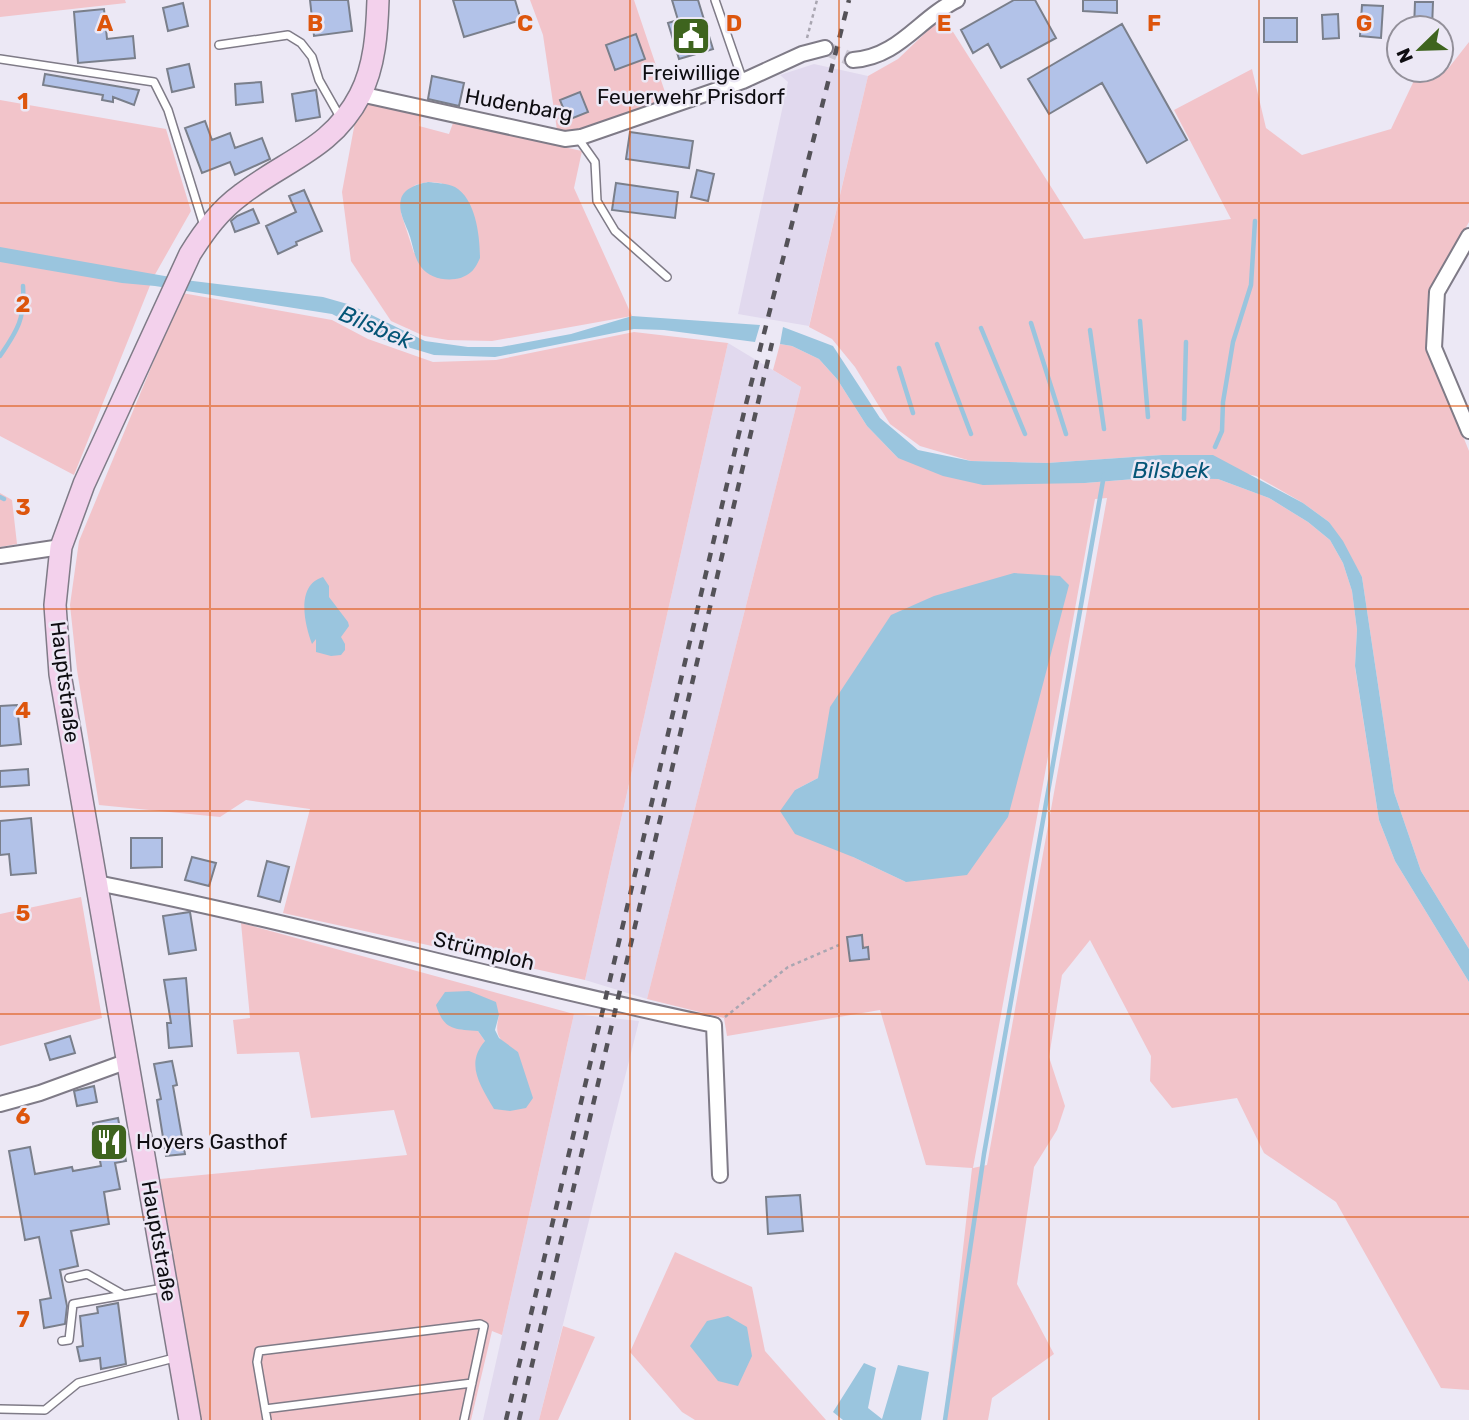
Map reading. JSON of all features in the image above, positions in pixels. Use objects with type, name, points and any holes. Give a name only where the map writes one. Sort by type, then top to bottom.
[{"type":"main road","name":"Hauptstraße","points":[[190,1420],[60,674],[55,606],[61,547],[84,484],[190,254],[223,209],[244,192],[303,157],[343,121],[360,94],[372,62],[378,0]]},
{"type":"street","points":[[853,60],[893,48],[945,6],[957,0]]},
{"type":"street","name":"Hudenbarg","points":[[360,94],[565,139],[578,137],[743,80],[802,54],[825,48]]},
{"type":"street","points":[[1467,245],[1437,292],[1434,348],[1469,431]]},
{"type":"street","points":[[0,556],[61,547]]},
{"type":"street","name":"Strümploh","points":[[97,883],[206,904],[605,1002],[714,1025]]},
{"type":"street","points":[[714,1025],[720,1175]]},
{"type":"street","points":[[0,1104],[40,1093],[128,1060]]},
{"type":"lane","points":[[715,0],[743,80]]},
{"type":"lane","points":[[219,45],[288,35],[301,43],[312,57],[318,80],[343,121]]},
{"type":"lane","points":[[0,59],[155,82],[168,110],[205,230]]},
{"type":"lane","points":[[578,137],[595,162],[597,201],[615,231],[667,277]]},
{"type":"lane","points":[[69,1278],[87,1275],[124,1295]]},
{"type":"lane","points":[[62,1341],[69,1340],[73,1304],[167,1287]]},
{"type":"lane","points":[[267,1420],[257,1362],[259,1352],[480,1324],[484,1326],[464,1420]]},
{"type":"lane","points":[[0,1409],[45,1410],[78,1383],[178,1356]]},
{"type":"lane","points":[[265,1409],[472,1383]]},
{"type":"path","points":[[802,54],[817,0]]},
{"type":"path","points":[[714,1025],[788,967],[839,945]]},
{"type":"shaded area","points":[[0,0],[125,0],[126,3],[0,17]]},
{"type":"shaded area","points":[[530,0],[634,0],[668,101],[575,131],[557,130],[543,35]]},
{"type":"shaded area","points":[[943,16],[1084,239],[1231,219],[1174,110],[1252,69],[1266,128],[1302,155],[1391,129],[1412,84],[1455,84],[1455,60],[1469,42],[1469,222],[1431,289],[1427,347],[1469,451],[1469,949],[1421,871],[1394,792],[1362,577],[1329,522],[1303,503],[1256,476],[1162,455],[1047,463],[971,461],[920,446],[890,424],[855,367],[832,339],[809,327],[868,76],[898,59]]},
{"type":"shaded area","points":[[814,64],[868,76],[809,326],[738,314],[788,82],[780,75]]},
{"type":"shaded area","points":[[0,100],[166,129],[191,211],[153,278],[74,475],[0,436]]},
{"type":"shaded area","points":[[366,103],[421,115],[419,126],[449,134],[453,123],[582,151],[574,188],[632,316],[492,341],[448,340],[424,336],[391,321],[351,261],[342,192],[355,122]],"holes":[[[441,183],[471,207],[480,258],[414,253],[401,213],[415,185]]]},
{"type":"shaded area","points":[[182,293],[332,320],[368,339],[433,362],[496,360],[634,332],[728,343],[585,980],[283,913],[310,809],[246,800],[220,817],[99,805],[77,670],[70,605],[79,541]]},
{"type":"shaded area","points":[[728,343],[801,387],[647,999],[585,980]]},
{"type":"shaded area","points":[[780,344],[792,346],[819,359],[837,379],[867,426],[898,458],[1085,483],[1147,478],[1218,479],[1269,498],[1308,522],[1330,540],[1343,563],[1352,591],[1357,630],[1355,667],[1379,820],[1395,861],[1469,982],[1469,1390],[1441,1388],[1336,1202],[1264,1153],[1237,1098],[1172,1108],[1150,1081],[1151,1056],[1090,940],[1062,975],[1049,1057],[1065,1106],[1057,1130],[1034,1167],[1017,1284],[1054,1354],[992,1398],[988,1420],[944,1420],[972,1168],[926,1165],[880,1010],[727,1036],[724,1018],[647,999],[801,387],[773,370]],"holes":[[[1107,498],[987,1165],[973,1168],[1095,499]],[[818,778],[906,882],[853,857],[795,790]]]},
{"type":"shaded area","points":[[0,493],[12,500],[17,544],[0,547]]},
{"type":"shaded area","points":[[81,897],[102,1018],[0,1046],[0,914]]},
{"type":"shaded area","points":[[241,923],[574,1014],[502,1335],[492,1331],[471,1420],[201,1420],[160,1179],[407,1155],[394,1110],[311,1118],[299,1052],[237,1054],[233,1020],[250,1018]],"holes":[[[499,1015],[497,1029],[500,1038],[518,1052],[485,1041],[478,1031]]]},
{"type":"shaded area","points":[[574,1014],[639,1021],[539,1420],[483,1420]]},
{"type":"shaded area","points":[[675,1252],[752,1287],[765,1351],[826,1420],[695,1420],[682,1412],[630,1352]]},
{"type":"shaded area","points":[[563,1326],[595,1337],[558,1420],[539,1420]]},
{"type":"water","points":[[428,182],[455,187],[468,200],[472,209],[480,258],[466,276],[438,278],[425,272],[416,258],[400,203],[408,189]]},
{"type":"water","name":"Bilsbek","points":[[0,247],[193,281],[323,297],[351,305],[425,341],[468,347],[501,347],[571,334],[632,316],[760,325],[755,342],[664,330],[634,329],[495,357],[434,355],[381,339],[332,314],[0,262]]},
{"type":"water","name":"Bilsbek","points":[[783,327],[833,346],[880,418],[918,450],[971,461],[1047,463],[1162,455],[1213,455],[1303,503],[1329,522],[1343,541],[1362,577],[1394,792],[1421,871],[1469,949],[1469,982],[1395,861],[1379,820],[1355,666],[1357,630],[1352,591],[1343,563],[1330,540],[1308,522],[1269,498],[1218,479],[1147,478],[1085,483],[983,485],[943,476],[898,458],[867,426],[837,379],[819,359],[792,346],[780,344]]},
{"type":"water","points":[[1014,573],[1060,576],[1069,585],[1008,817],[967,875],[906,882],[795,834],[780,811],[795,790],[818,778],[830,707],[891,615],[934,596]]},
{"type":"water","points":[[323,577],[329,586],[329,597],[349,626],[341,637],[345,650],[341,655],[331,656],[316,652],[316,639],[312,644],[307,626],[304,606],[306,596],[314,581]]},
{"type":"water","points":[[469,991],[496,1002],[499,1015],[495,1030],[499,1038],[518,1052],[533,1098],[526,1108],[510,1111],[494,1109],[480,1083],[475,1066],[479,1050],[485,1041],[478,1031],[462,1030],[446,1024],[439,1013],[436,1005],[445,992]]},
{"type":"water","points":[[728,1316],[747,1327],[752,1356],[738,1386],[718,1381],[690,1346],[707,1321]]},
{"type":"water","points":[[864,1363],[876,1368],[868,1408],[882,1419],[898,1365],[929,1372],[921,1420],[843,1420],[833,1412]]},
{"type":"building","points":[[310,0],[348,0],[352,31],[314,36]]},
{"type":"building","points":[[453,0],[515,0],[521,20],[464,37]]},
{"type":"building","name":"Freiwillige Feuerwehr Prisdorf","points":[[672,0],[698,0],[713,49],[679,59],[668,23],[678,20]]},
{"type":"building","points":[[1014,0],[1035,0],[1056,38],[1001,68],[988,44],[973,53],[961,30]]},
{"type":"building","points":[[1083,0],[1117,0],[1117,13],[1083,11]]},
{"type":"building","points":[[1415,2],[1433,2],[1433,14],[1415,14]]},
{"type":"building","points":[[183,3],[188,26],[168,31],[163,8]]},
{"type":"building","points":[[1362,5],[1383,6],[1381,38],[1360,36]]},
{"type":"building","points":[[104,9],[107,39],[133,36],[135,58],[78,63],[74,12]]},
{"type":"building","points":[[1338,14],[1339,38],[1323,39],[1322,15]]},
{"type":"building","points":[[1264,18],[1297,18],[1297,42],[1264,42]]},
{"type":"building","points":[[1122,24],[1187,140],[1147,163],[1102,83],[1049,114],[1028,79]]},
{"type":"building","points":[[636,34],[645,59],[615,70],[606,45]]},
{"type":"building","points":[[189,64],[194,87],[172,92],[167,69]]},
{"type":"building","points":[[45,74],[139,90],[134,105],[113,97],[113,102],[102,100],[103,95],[43,85]]},
{"type":"building","points":[[432,76],[464,83],[459,106],[428,99]]},
{"type":"building","points":[[261,82],[263,102],[236,105],[235,84]]},
{"type":"building","points":[[316,90],[320,117],[296,121],[292,94]]},
{"type":"building","points":[[580,92],[588,112],[568,120],[560,100]]},
{"type":"building","points":[[205,121],[212,140],[230,133],[235,148],[262,138],[270,159],[235,175],[230,162],[202,173],[185,128]]},
{"type":"building","points":[[630,132],[693,141],[689,168],[626,159]]},
{"type":"building","points":[[697,170],[714,174],[708,201],[691,197]]},
{"type":"building","points":[[616,183],[678,192],[675,218],[612,210]]},
{"type":"building","points":[[304,190],[322,231],[296,242],[297,245],[278,254],[266,226],[296,212],[289,196]]},
{"type":"building","points":[[253,209],[259,223],[235,232],[231,221]]},
{"type":"building","points":[[17,705],[21,744],[0,746],[0,706]]},
{"type":"building","points":[[28,769],[29,785],[0,787],[0,771]]},
{"type":"building","points":[[31,818],[36,873],[11,875],[9,854],[0,855],[0,821]]},
{"type":"building","points":[[131,838],[162,838],[162,867],[131,868]]},
{"type":"building","points":[[192,857],[216,863],[209,886],[185,880]]},
{"type":"building","points":[[267,861],[289,867],[280,902],[258,896]]},
{"type":"building","points":[[190,912],[196,950],[169,954],[163,916]]},
{"type":"building","points":[[862,935],[863,948],[868,947],[869,959],[850,961],[847,937]]},
{"type":"building","points":[[186,978],[192,1046],[169,1048],[167,1023],[171,1023],[164,980]]},
{"type":"building","points":[[70,1036],[75,1053],[50,1060],[45,1044]]},
{"type":"building","points":[[172,1061],[177,1085],[173,1086],[185,1154],[166,1156],[157,1100],[161,1099],[154,1064]]},
{"type":"building","points":[[94,1086],[97,1102],[77,1106],[74,1091]]},
{"type":"building","points":[[118,1118],[126,1161],[115,1163],[120,1189],[104,1192],[109,1224],[71,1231],[78,1266],[60,1270],[67,1306],[65,1324],[44,1328],[40,1300],[51,1298],[39,1237],[25,1240],[9,1151],[30,1147],[35,1174],[72,1167],[73,1171],[101,1166],[93,1123]]},
{"type":"building","points":[[800,1195],[803,1231],[768,1234],[766,1197]]},
{"type":"building","points":[[118,1303],[126,1364],[101,1369],[100,1358],[80,1361],[77,1347],[83,1346],[80,1316],[98,1313],[97,1307]]},
{"type":"waterway","name":"Bilsbek","points":[[1215,447],[1222,431],[1223,402],[1233,342],[1251,285],[1255,221]]},
{"type":"waterway","points":[[0,356],[19,323],[23,307],[23,286]]},
{"type":"waterway","points":[[1140,321],[1148,417]]},
{"type":"waterway","points":[[1031,323],[1066,434]]},
{"type":"waterway","points":[[981,328],[1025,434]]},
{"type":"waterway","points":[[1090,330],[1104,429]]},
{"type":"waterway","points":[[1184,419],[1186,342]]},
{"type":"waterway","points":[[937,344],[971,434]]},
{"type":"waterway","points":[[899,368],[913,413]]},
{"type":"waterway","points":[[945,1420],[984,1154],[1104,475]]},
{"type":"waterway","points":[[0,497],[4,499]]},
{"type":"tunnel","points":[[825,48],[853,60]]},
{"type":"railway","points":[[506,1420],[745,408],[849,0]]},
{"type":"railway","points":[[519,1420],[772,343]]},
{"type":"place","name":"Freiwillige Feuerwehr Prisdorf","points":[[691,36]]},
{"type":"place","name":"Hoyers Gasthof","points":[[109,1142]]}]
